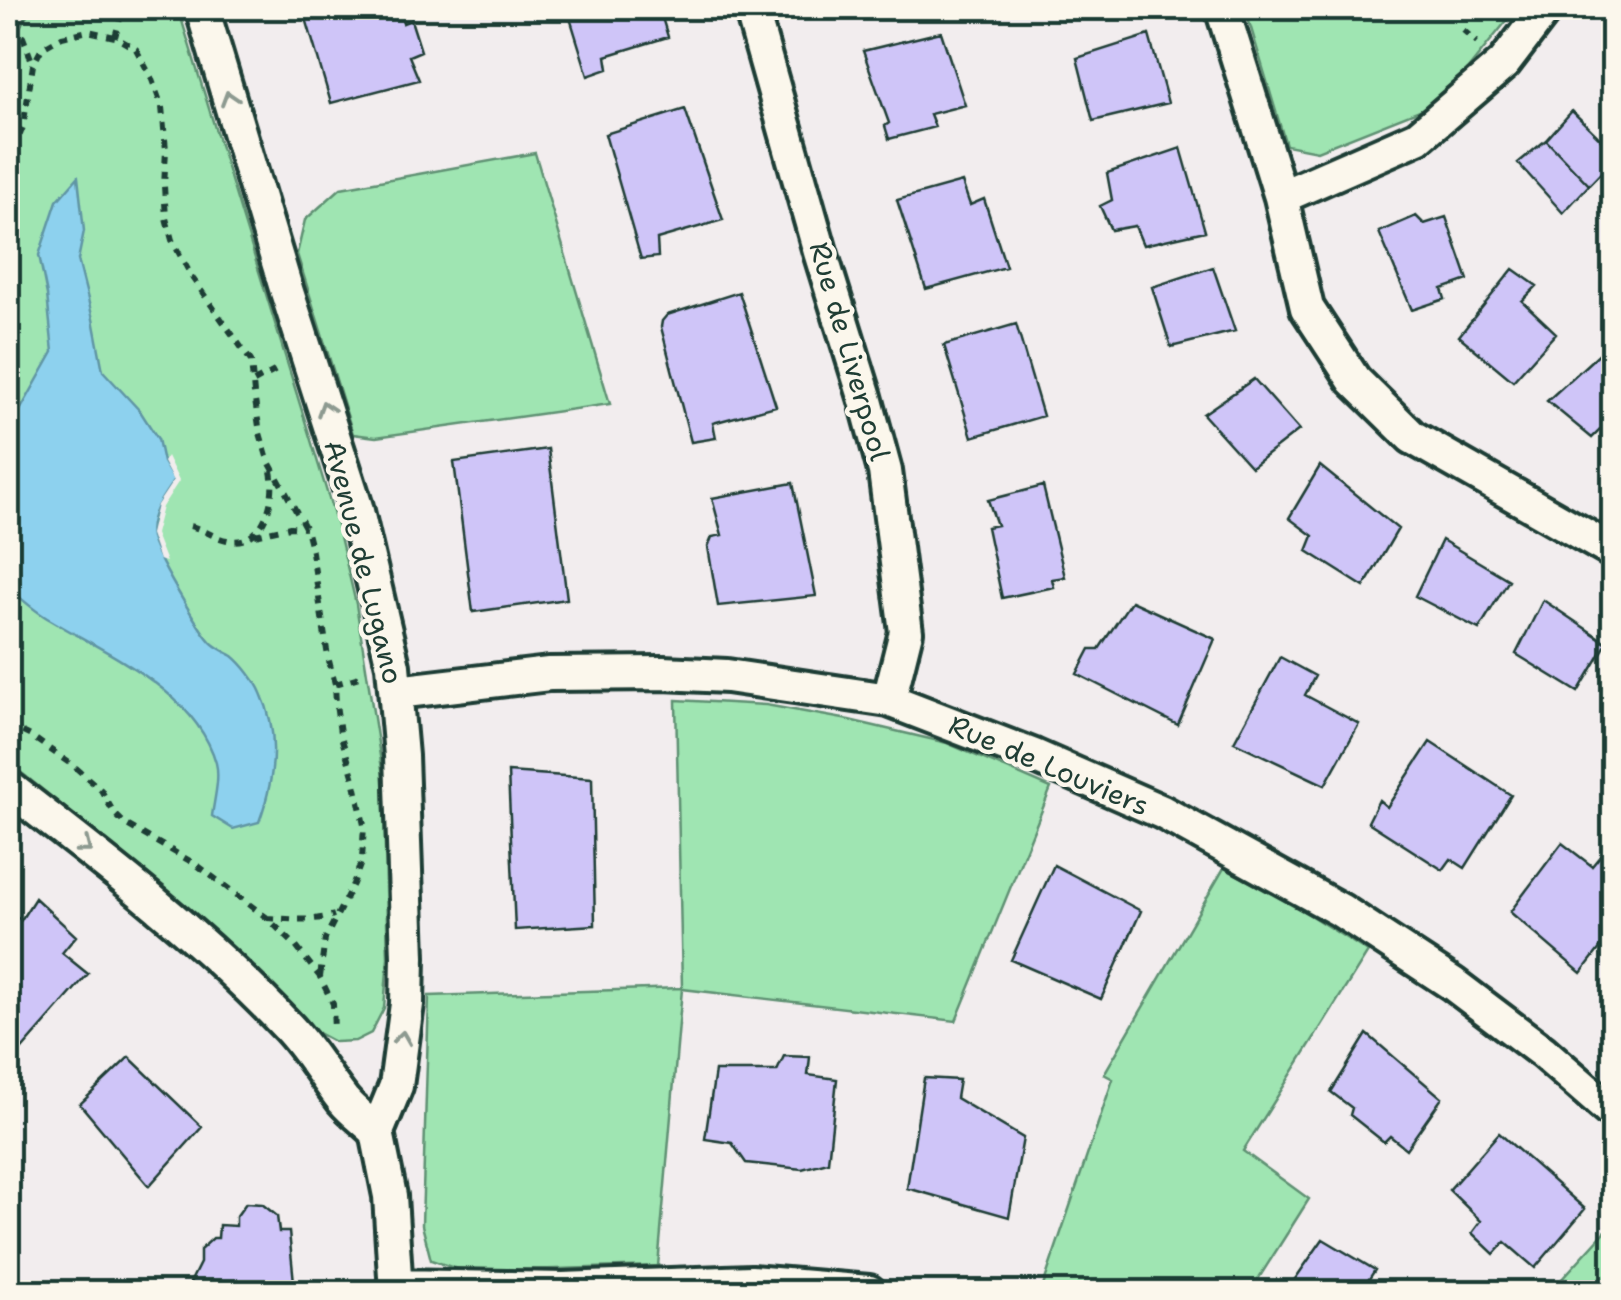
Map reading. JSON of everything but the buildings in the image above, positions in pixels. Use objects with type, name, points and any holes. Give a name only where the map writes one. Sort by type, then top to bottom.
[{"type":"street","name":"Avenue de Lugano","points":[[202,8],[356,507],[393,666],[404,810],[407,1004],[396,1086],[377,1132]]},
{"type":"street","name":"Rue de Liverpool","points":[[751,8],[885,472],[906,632],[889,700]]},
{"type":"street","points":[[1222,8],[1281,197],[1307,308],[1354,380],[1412,437],[1614,552]]},
{"type":"street","points":[[1281,197],[1418,137],[1504,63],[1546,8]]},
{"type":"street","name":"Rue de Louviers","points":[[397,692],[549,674],[663,673],[727,676],[889,700],[1034,756],[1162,812],[1340,910],[1453,984],[1543,1052],[1614,1114]]},
{"type":"street","points":[[8,787],[202,945],[288,1028],[346,1104],[377,1132],[390,1196],[396,1289],[752,1282],[869,1292]]},
{"type":"path","points":[[115,37],[123,8]]},
{"type":"path","points":[[8,28],[23,37],[33,65]]},
{"type":"path","points":[[8,165],[23,127],[33,65],[42,48],[62,36],[88,32],[115,37],[136,50],[162,106],[166,218],[172,240],[193,279],[252,361],[254,394],[273,478],[271,501],[255,535]]},
{"type":"path","points":[[268,460],[306,528],[336,684],[340,733],[364,825],[362,860],[325,939],[320,977]]},
{"type":"path","points":[[190,526],[225,540],[242,542],[290,527],[306,528]]},
{"type":"path","points":[[336,684],[367,674]]},
{"type":"path","points":[[8,724],[75,767],[101,790],[114,813],[126,824],[197,865],[294,944],[320,977],[333,1004],[335,1042]]},
{"type":"path","points":[[266,918],[321,920],[336,915]]},
{"type":"green space","points":[[31,8],[178,8],[338,528],[356,604],[383,775],[388,958],[384,1008],[371,1033],[355,1041],[335,1042],[318,1033],[293,1006],[109,843],[8,762],[8,48]]},
{"type":"green space","points":[[1245,8],[1517,8],[1467,70],[1425,108],[1317,151],[1286,145]]},
{"type":"green space","points":[[535,153],[610,404],[376,437],[353,434],[297,254],[305,220],[341,188]]},
{"type":"green space","points":[[676,700],[766,705],[849,720],[947,743],[1051,788],[956,1021],[682,989],[658,1266],[488,1271],[460,1270],[431,1260],[422,1225],[429,996],[682,988]]},
{"type":"green space","points":[[1224,868],[1291,903],[1368,952],[1243,1151],[1309,1199],[1250,1292],[1041,1292],[1113,1079],[1104,1074]]},
{"type":"green space","points":[[1613,1223],[1613,1292],[1550,1292]]},
{"type":"water","points":[[78,177],[84,231],[78,260],[103,371],[140,411],[158,439],[163,462],[174,480],[154,514],[150,529],[154,546],[207,637],[237,659],[253,678],[271,725],[273,758],[259,822],[233,829],[212,816],[216,763],[189,714],[145,676],[44,616],[8,587],[8,420],[18,414],[53,352],[39,255],[57,201]]},
{"type":"pier","points":[[167,456],[179,481],[162,507],[155,534],[166,562],[159,560],[150,534],[157,505],[173,481],[163,462]]}]
